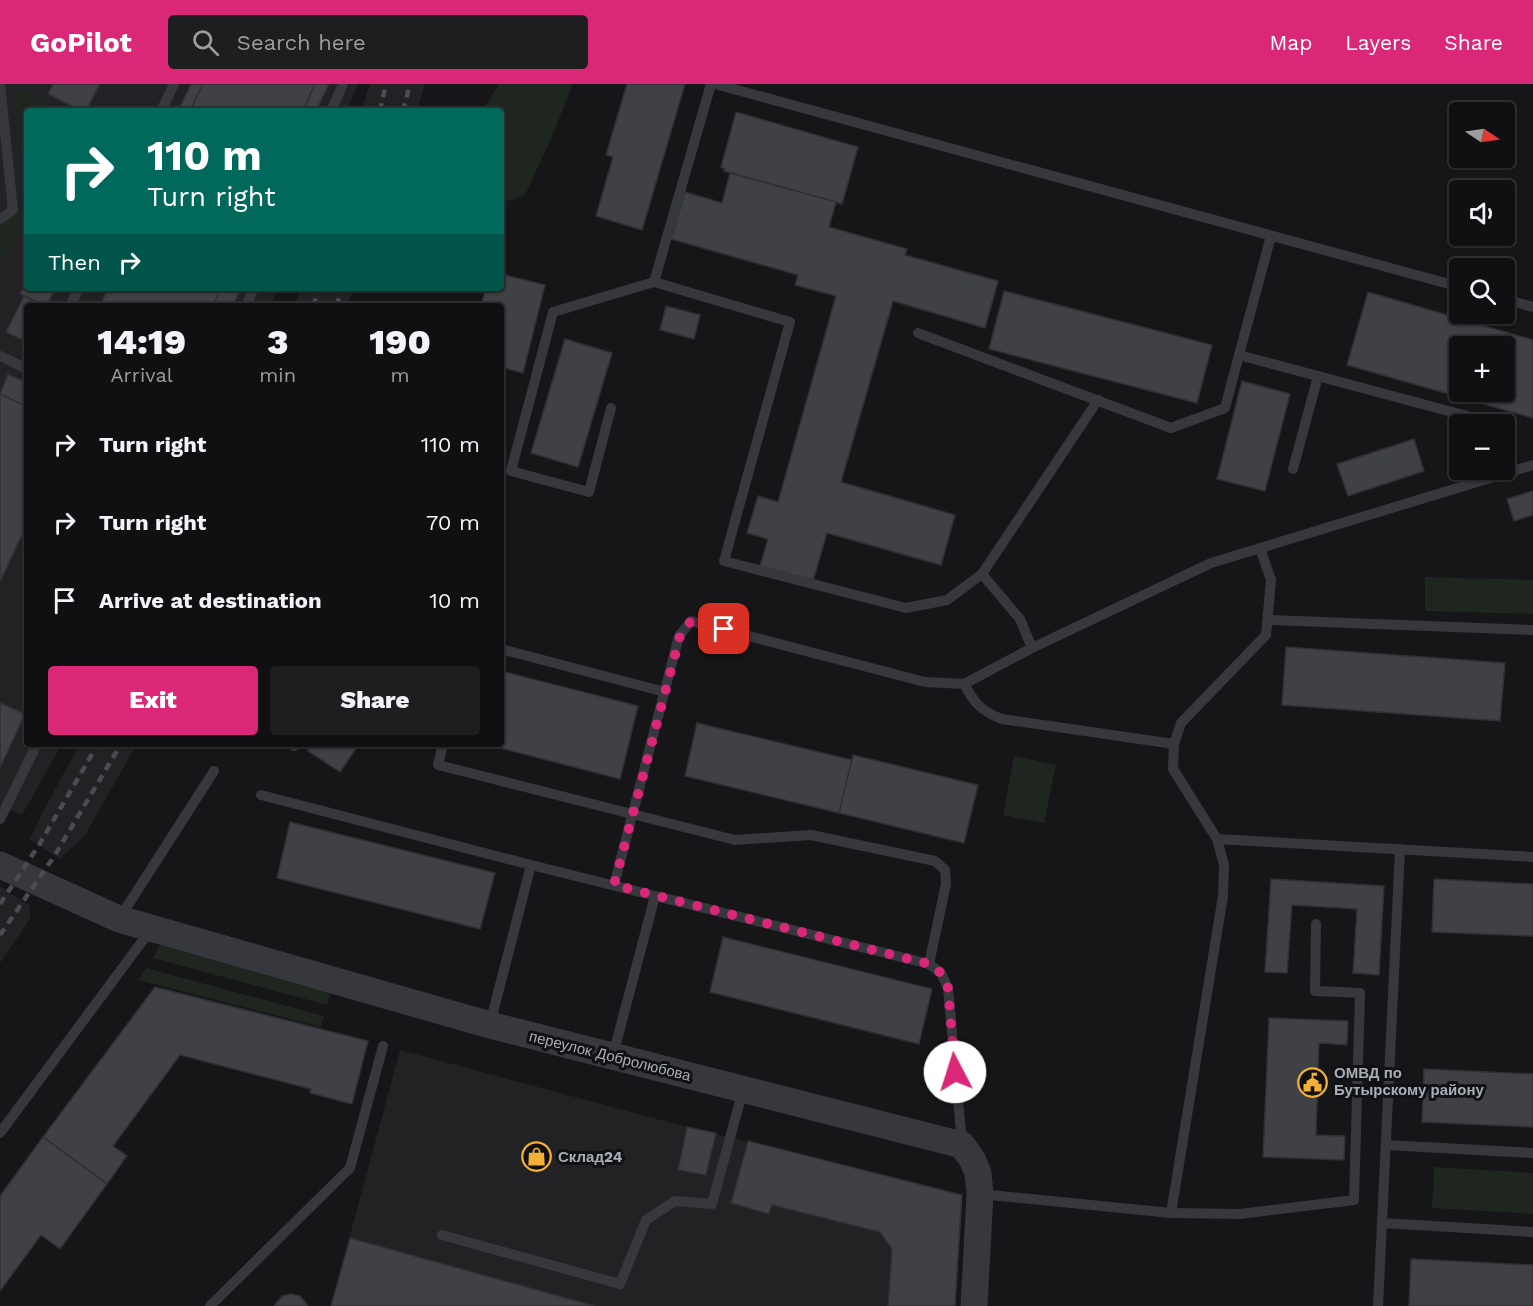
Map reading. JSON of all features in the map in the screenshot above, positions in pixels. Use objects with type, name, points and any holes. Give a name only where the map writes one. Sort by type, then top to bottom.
[{"type":"street","name":"переулок Добролюбова","points":[[0,865],[110,915],[152,928],[490,1025],[962,1145]]},
{"type":"street","points":[[962,1145],[978,1173],[980,1194],[974,1306]]},
{"type":"lane","points":[[0,84],[14,210],[0,219]]},
{"type":"lane","points":[[162,108],[174,84]]},
{"type":"lane","points":[[332,108],[343,84]]},
{"type":"lane","points":[[654,282],[713,84],[1449,284]]},
{"type":"lane","points":[[918,333],[1171,428],[1225,408],[1271,236]]},
{"type":"lane","points":[[611,408],[589,492],[511,471],[553,312],[654,282],[790,322],[724,561],[906,608],[947,600],[982,574],[1098,400]]},
{"type":"lane","points":[[1515,302],[1533,307]]},
{"type":"lane","points":[[1239,355],[1460,414]]},
{"type":"lane","points":[[0,356],[24,368]]},
{"type":"lane","points":[[1293,469],[1318,376]]},
{"type":"lane","points":[[614,885],[680,636],[691,621],[925,682],[964,684],[1032,648],[1211,563],[1533,465]]},
{"type":"lane","points":[[1171,1213],[1223,896],[1224,865],[1217,839],[1173,768],[1174,744],[1181,723],[1266,635],[1270,580],[1260,548]]},
{"type":"lane","points":[[982,574],[1020,619],[1032,648]]},
{"type":"lane","points":[[1268,620],[1533,630]]},
{"type":"lane","points":[[504,650],[665,692]]},
{"type":"lane","points":[[964,684],[973,700],[986,713],[1002,719],[1174,744]]},
{"type":"lane","points":[[0,819],[36,747]]},
{"type":"lane","points":[[442,747],[438,765],[735,840],[811,835],[935,861],[945,870],[946,884],[929,964]]},
{"type":"lane","points":[[110,915],[214,771]]},
{"type":"lane","points":[[261,795],[929,964],[941,973],[948,988],[962,1145]]},
{"type":"lane","points":[[1217,839],[1533,857]]},
{"type":"lane","points":[[1378,1306],[1400,849]]},
{"type":"lane","points":[[490,1025],[531,865]]},
{"type":"lane","points":[[612,1056],[655,896]]},
{"type":"lane","points":[[980,1194],[1171,1213],[1240,1214],[1354,1200],[1360,993],[1315,991],[1316,924]]},
{"type":"lane","points":[[0,1133],[152,928]]},
{"type":"lane","points":[[210,1306],[350,1168],[383,1046]]},
{"type":"lane","points":[[442,1235],[620,1284],[646,1220],[675,1201],[712,1204],[743,1090]]},
{"type":"lane","points":[[1386,1145],[1533,1153]]},
{"type":"lane","points":[[1382,1223],[1533,1232]]},
{"type":"shaded area","points":[[0,84],[358,84],[348,108],[24,108],[24,291],[277,291],[272,303],[24,303],[24,747],[60,747],[22,815],[0,805]]},
{"type":"shaded area","points":[[370,84],[425,84],[418,108],[362,108]]},
{"type":"shaded area","points":[[499,84],[573,84],[525,195],[504,202],[504,108],[484,108]]},
{"type":"shaded area","points":[[15,89],[29,90],[54,108],[24,108],[24,168],[16,139]]},
{"type":"shaded area","points":[[24,200],[24,221],[0,267],[0,224]]},
{"type":"shaded area","points":[[300,291],[353,291],[348,303],[295,303]]},
{"type":"shaded area","points":[[1425,577],[1533,580],[1533,614],[1425,611]]},
{"type":"shaded area","points":[[78,747],[135,747],[85,835],[60,859],[30,839]]},
{"type":"shaded area","points":[[1014,756],[1056,765],[1044,823],[1003,815]]},
{"type":"shaded area","points":[[0,886],[30,906],[30,919],[0,963]]},
{"type":"shaded area","points":[[160,945],[330,993],[327,1005],[153,958]]},
{"type":"shaded area","points":[[146,968],[324,1016],[321,1027],[139,980]]},
{"type":"shaded area","points":[[400,1050],[687,1127],[962,1195],[955,1306],[331,1306]]},
{"type":"shaded area","points":[[1434,1167],[1533,1173],[1533,1214],[1432,1208]]},
{"type":"building","points":[[53,84],[100,84],[88,108],[75,108],[48,94]]},
{"type":"building","points":[[191,84],[203,84],[191,108],[179,108]]},
{"type":"building","points":[[203,84],[315,84],[304,108],[191,108]]},
{"type":"building","points":[[315,84],[329,84],[317,108],[304,108]]},
{"type":"building","points":[[627,84],[685,84],[642,230],[596,216],[613,157],[606,155]]},
{"type":"building","points":[[736,112],[858,147],[842,204],[724,171],[725,169],[721,167]]},
{"type":"building","points":[[730,173],[836,202],[829,227],[907,249],[905,255],[998,281],[985,328],[893,301],[841,482],[955,515],[941,565],[827,533],[813,581],[760,566],[768,539],[747,533],[758,496],[778,502],[836,296],[795,285],[798,275],[671,239],[685,192],[722,203]]},
{"type":"building","points":[[504,275],[545,285],[523,373],[504,368],[504,303],[482,303],[485,291],[504,291]]},
{"type":"building","points":[[24,286],[24,291],[54,291],[48,303],[40,303],[20,294]]},
{"type":"building","points":[[107,291],[220,291],[214,303],[101,303]]},
{"type":"building","points":[[220,291],[240,291],[234,303],[214,303]]},
{"type":"building","points":[[1004,291],[1212,345],[1197,403],[989,349]]},
{"type":"building","points":[[1368,292],[1449,316],[1449,324],[1478,324],[1533,340],[1533,418],[1477,402],[1515,402],[1515,336],[1449,336],[1449,394],[1347,365]]},
{"type":"building","points":[[24,296],[38,303],[24,303],[24,341],[6,332]]},
{"type":"building","points":[[666,306],[700,315],[694,339],[660,330]]},
{"type":"building","points":[[565,339],[612,353],[578,467],[531,453]]},
{"type":"building","points":[[8,374],[24,382],[24,406],[0,394]]},
{"type":"building","points":[[1242,381],[1290,394],[1265,491],[1217,479]]},
{"type":"building","points":[[0,394],[24,406],[24,530],[0,582]]},
{"type":"building","points":[[1414,439],[1424,471],[1348,496],[1337,464]]},
{"type":"building","points":[[1533,491],[1533,515],[1514,521],[1507,499]]},
{"type":"building","points":[[1286,647],[1505,663],[1500,721],[1282,705]]},
{"type":"building","points":[[504,672],[638,706],[620,779],[497,747],[504,747]]},
{"type":"building","points":[[0,703],[24,714],[24,716],[0,768]]},
{"type":"building","points":[[697,723],[852,760],[839,813],[685,776]]},
{"type":"building","points":[[310,747],[357,747],[340,772],[308,751]]},
{"type":"building","points":[[853,755],[978,785],[964,843],[839,813]]},
{"type":"building","points":[[290,822],[495,873],[480,929],[277,878]]},
{"type":"building","points":[[1271,879],[1384,886],[1379,975],[1353,973],[1357,909],[1292,905],[1287,973],[1265,972]]},
{"type":"building","points":[[1434,879],[1533,884],[1533,936],[1432,932]]},
{"type":"building","points":[[723,937],[932,989],[919,1044],[710,992]]},
{"type":"building","points":[[155,987],[368,1041],[352,1104],[310,1093],[311,1089],[180,1055],[113,1146],[127,1156],[107,1184],[43,1137]]},
{"type":"building","points":[[1269,1018],[1348,1021],[1347,1045],[1319,1043],[1316,1135],[1345,1136],[1344,1160],[1263,1157]]},
{"type":"building","points":[[1424,1069],[1533,1074],[1533,1127],[1422,1122]]},
{"type":"building","points":[[687,1127],[716,1133],[706,1175],[678,1170]]},
{"type":"building","points":[[43,1137],[107,1184],[60,1249],[41,1235],[0,1291],[0,1196]]},
{"type":"building","points":[[748,1141],[962,1195],[955,1306],[888,1306],[892,1249],[880,1232],[772,1205],[769,1214],[731,1203]]},
{"type":"building","points":[[350,1238],[595,1306],[331,1306]]},
{"type":"building","points":[[1411,1259],[1533,1265],[1533,1306],[1409,1306]]},
{"type":"building","points":[[291,1294],[300,1296],[308,1306],[274,1306],[282,1296]]},
{"type":"railway","points":[[381,108],[386,84]]},
{"type":"railway","points":[[404,108],[410,84]]},
{"type":"railway","points":[[314,303],[319,291]]},
{"type":"railway","points":[[337,303],[342,291]]},
{"type":"railway","points":[[0,904],[39,845],[96,747]]},
{"type":"railway","points":[[0,935],[55,855],[119,747]]},
{"type":"place","name":"ОМВД по Бутырскому району","points":[[1313,1082]]},
{"type":"place","name":"Склад24","points":[[537,1157]]},
{"type":"route","points":[[724,629],[691,621],[680,636],[614,885],[929,964],[941,973],[948,988],[955,1072]]}]
